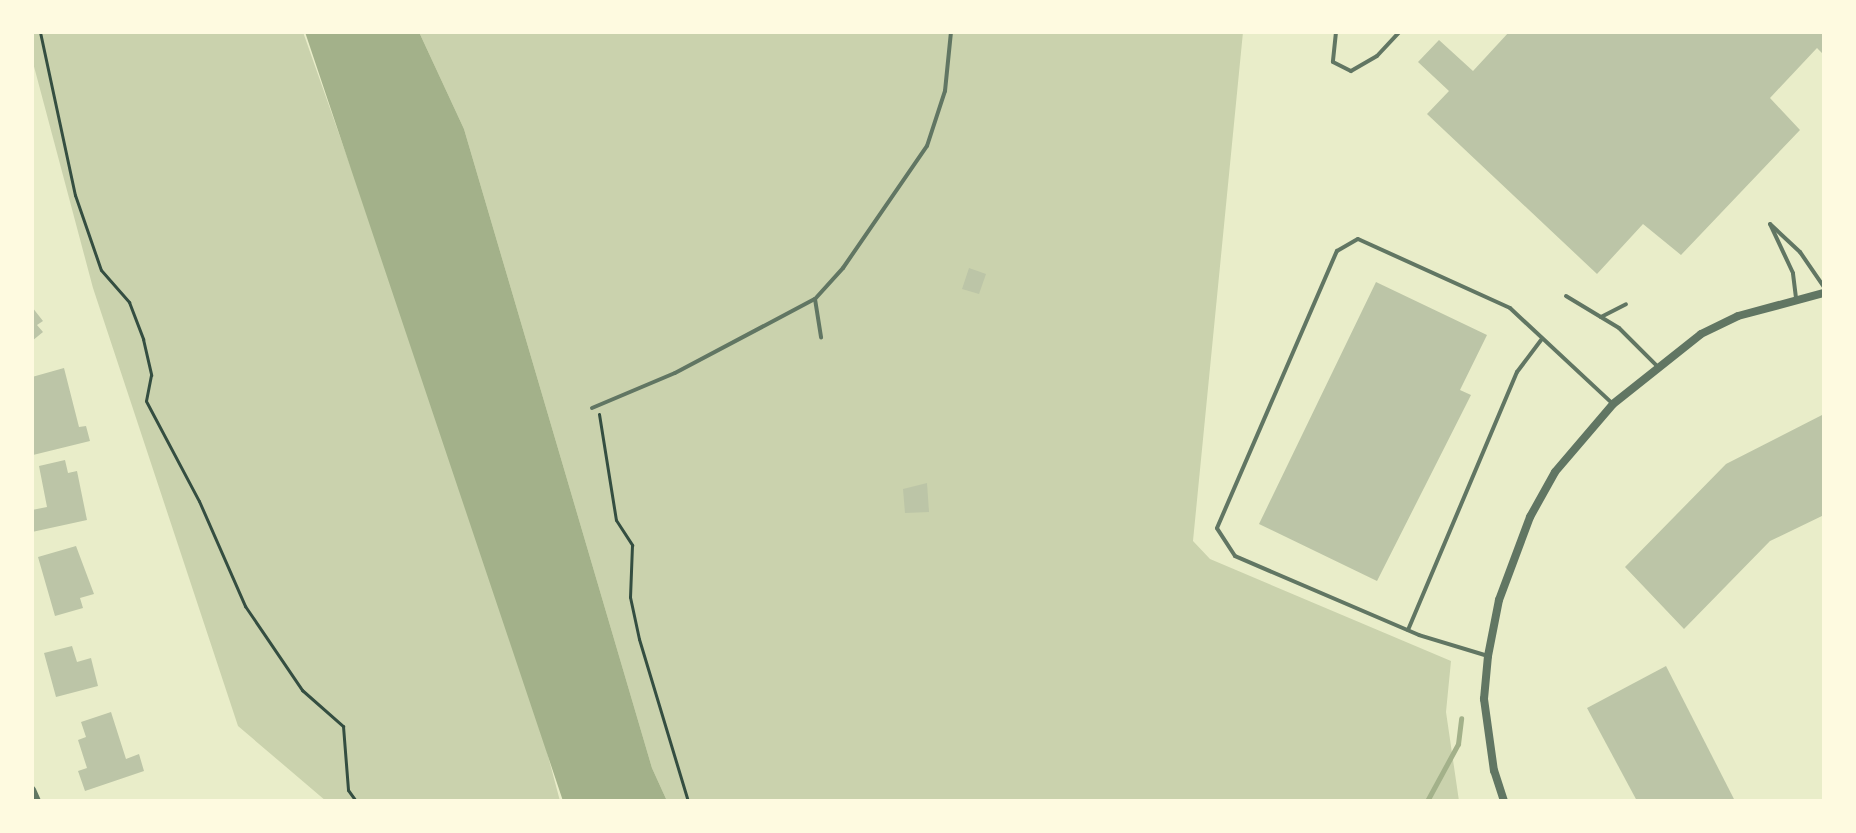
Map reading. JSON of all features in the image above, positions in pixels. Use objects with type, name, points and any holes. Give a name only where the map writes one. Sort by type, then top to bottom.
[{"type":"street","points":[[1504,801],[1494,771],[1484,699],[1488,656],[1499,600],[1530,517],[1555,472],[1613,404],[1701,334],[1796,298],[1824,293]]},
{"type":"street","points":[[32,790],[37,801]]},
{"type":"lane","points":[[592,408],[675,373],[815,299],[843,268],[927,146],[945,91],[951,32]]},
{"type":"lane","points":[[1336,32],[1333,62],[1351,71],[1377,56],[1399,32]]},
{"type":"lane","points":[[1796,298],[1793,273],[1770,224],[1800,252],[1824,287]]},
{"type":"lane","points":[[1488,656],[1408,630],[1235,556],[1217,528],[1337,251],[1345,242],[1358,239],[1510,308],[1613,404]]},
{"type":"lane","points":[[1566,296],[1601,317],[1657,366]]},
{"type":"lane","points":[[815,299],[821,338]]},
{"type":"lane","points":[[1601,317],[1626,304]]},
{"type":"lane","points":[[1408,630],[1517,372],[1541,340]]},
{"type":"path","points":[[40,32],[75,195],[101,270],[129,302],[143,339],[151,375],[146,401],[199,501],[245,606],[302,690],[343,726],[348,790],[356,801]]},
{"type":"path","points":[[613,400],[599,415],[602,447],[614,490],[616,520],[632,545],[630,597],[639,639],[688,801]]},
{"type":"shaded area","points":[[32,32],[303,32],[350,165],[456,410],[560,801],[326,801],[238,726],[93,288],[32,59]]},
{"type":"shaded area","points":[[305,32],[419,32],[464,129],[652,768],[667,801],[563,801]]},
{"type":"shaded area","points":[[419,32],[1243,32],[1193,541],[1210,559],[1451,661],[1446,712],[1459,801],[667,801],[652,768],[464,129]]},
{"type":"building","points":[[1509,32],[1824,32],[1824,55],[1817,48],[1770,98],[1800,130],[1681,255],[1643,224],[1597,274],[1427,114],[1449,91],[1418,62],[1439,40],[1473,71]]},
{"type":"building","points":[[969,268],[986,274],[979,294],[962,289]]},
{"type":"building","points":[[1376,282],[1487,335],[1460,390],[1471,395],[1377,581],[1259,524]]},
{"type":"building","points":[[32,307],[43,321],[37,325],[43,332],[32,341]]},
{"type":"building","points":[[64,368],[79,427],[86,426],[90,441],[33,455],[32,377]]},
{"type":"building","points":[[1824,414],[1824,515],[1770,541],[1684,629],[1625,567],[1726,464]]},
{"type":"building","points":[[65,460],[68,473],[77,471],[87,520],[32,532],[32,510],[47,507],[39,466]]},
{"type":"building","points":[[927,483],[929,512],[905,513],[903,489]]},
{"type":"building","points":[[76,546],[94,594],[80,598],[83,608],[55,616],[38,557]]},
{"type":"building","points":[[72,646],[77,662],[91,658],[98,686],[56,697],[44,653]]},
{"type":"building","points":[[1666,666],[1735,801],[1637,801],[1587,708]]},
{"type":"building","points":[[111,712],[126,759],[139,754],[144,771],[85,791],[78,771],[87,768],[78,740],[86,737],[81,722]]},
{"type":"waterway","points":[[1427,801],[1458,744],[1461,718]]}]
